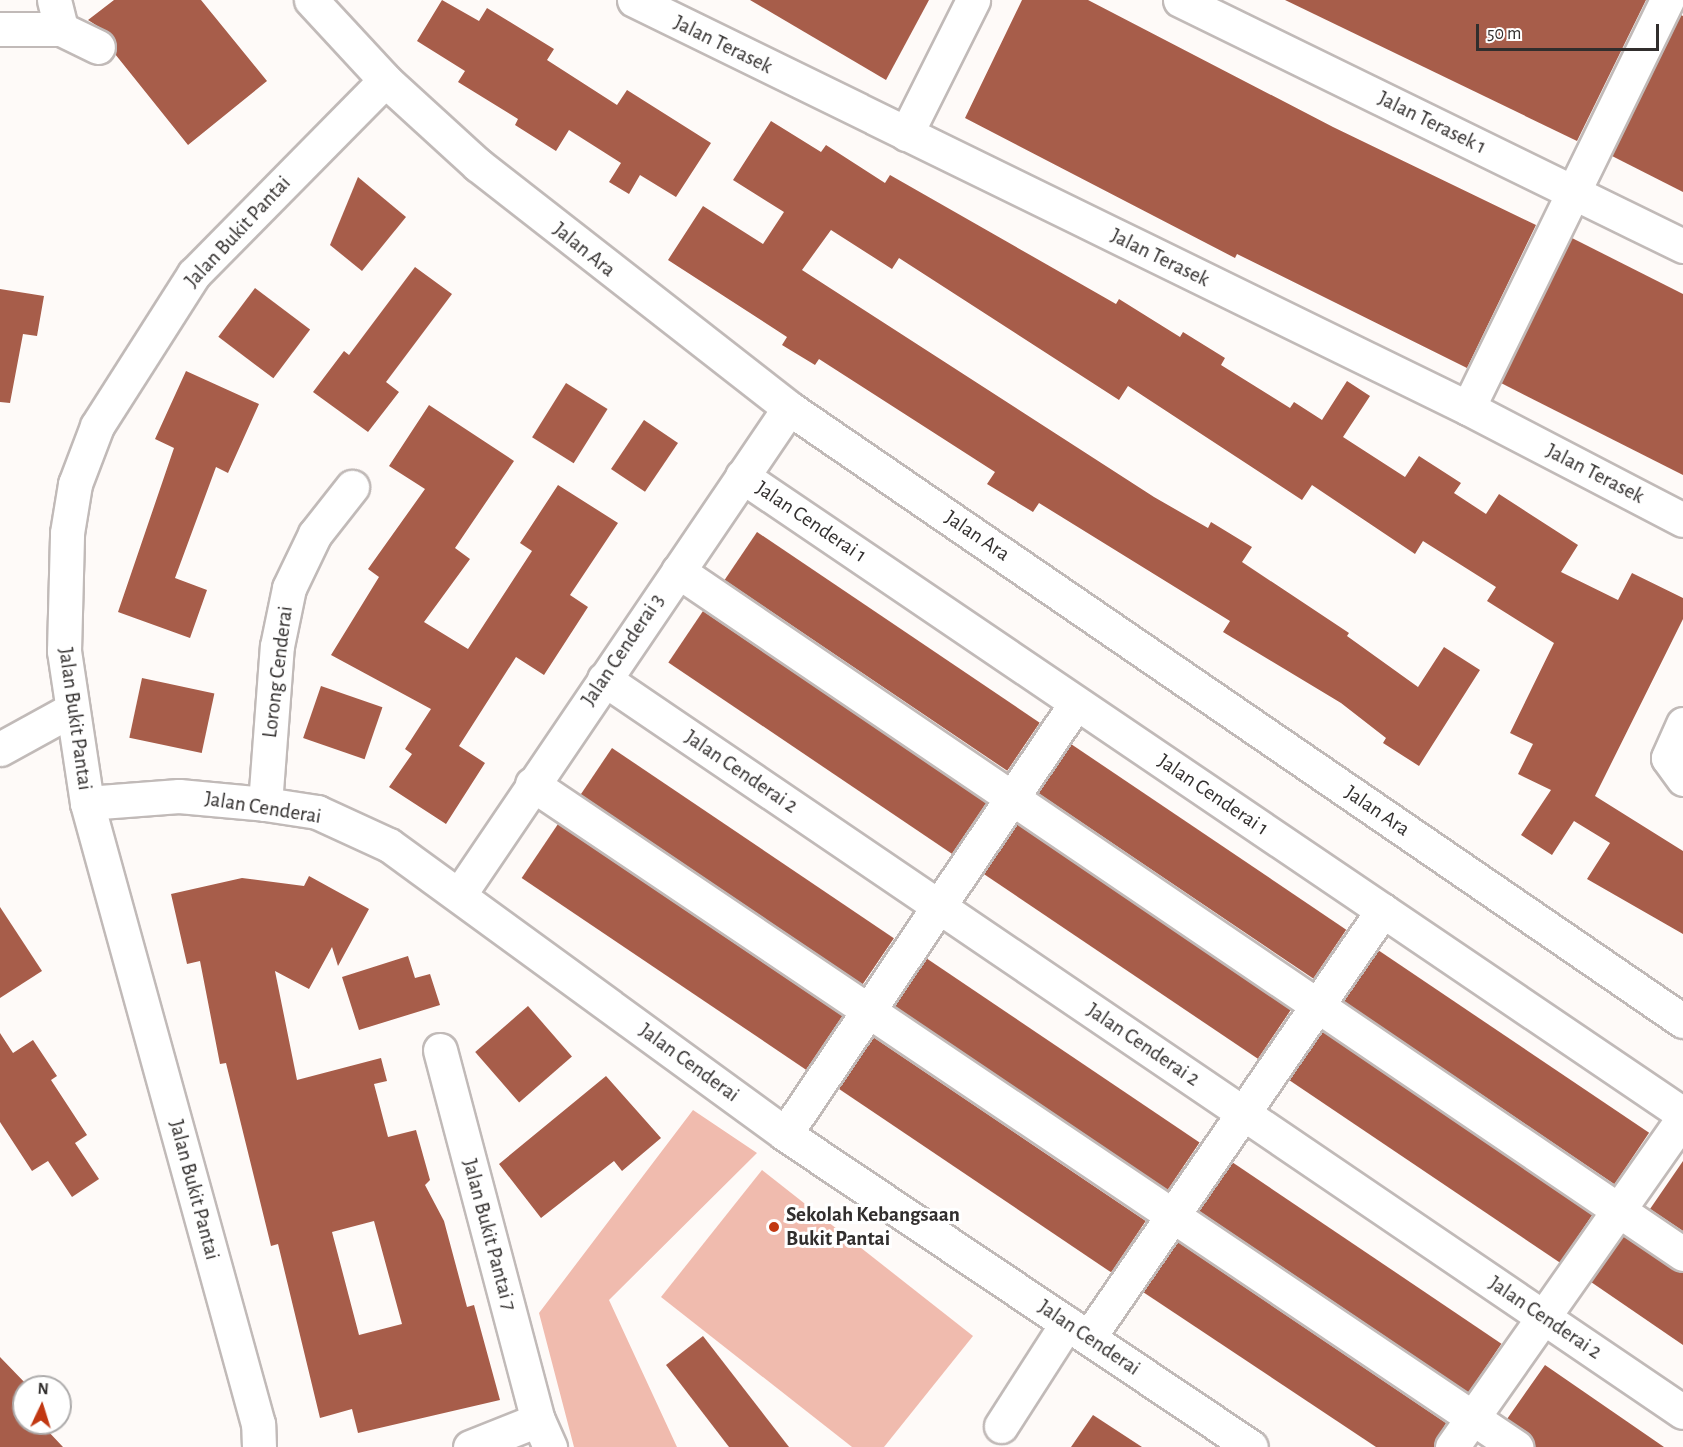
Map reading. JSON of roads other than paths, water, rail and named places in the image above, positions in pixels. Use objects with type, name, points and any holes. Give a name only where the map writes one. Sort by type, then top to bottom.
[{"type":"street","name":"Jalan Ara","points":[[311,0],[385,80],[478,165],[789,408],[1683,1021]]},
{"type":"street","name":"Jalan Terasek","points":[[634,0],[1468,408],[1683,520]]},
{"type":"street","points":[[906,134],[973,0]]},
{"type":"street","name":"Jalan Terasek 1","points":[[1180,0],[1683,246]]},
{"type":"street","points":[[1468,408],[1666,0]]},
{"type":"street","points":[[0,29],[57,14],[98,46]]},
{"type":"street","name":"Jalan Bukit Pantai","points":[[259,1447],[258,1424],[87,803],[69,711],[63,631],[67,533],[75,484],[97,426],[194,274],[385,80]]},
{"type":"street","name":"Jalan Cenderai 3","points":[[459,895],[532,784],[789,408]]},
{"type":"street","name":"Jalan Cenderai 1","points":[[742,476],[1683,1116]]},
{"type":"street","name":"Lorong Cenderai","points":[[265,804],[276,657],[290,588],[315,534],[352,487]]},
{"type":"street","points":[[678,571],[1683,1254]]},
{"type":"street","name":"Jalan Cenderai 2","points":[[604,679],[1683,1412]]},
{"type":"street","points":[[785,1134],[1076,703]]},
{"type":"street","points":[[0,749],[69,711]]},
{"type":"street","points":[[1683,724],[1668,758],[1683,779]]},
{"type":"street","points":[[532,784],[1516,1447]]},
{"type":"street","name":"Jalan Cenderai","points":[[87,803],[178,796],[265,804],[317,812],[389,845],[785,1134],[1251,1447]]},
{"type":"street","points":[[1001,1426],[1172,1215],[1383,910]]},
{"type":"street","name":"Jalan Bukit Pantai 7","points":[[440,1050],[544,1433]]},
{"type":"street","points":[[1452,1447],[1683,1116]]},
{"type":"street","points":[[470,1447],[544,1433]]},
{"type":"place","name":"Sekolah Kebangsaan Bukit Pantai","points":[[774,1227]]}]
